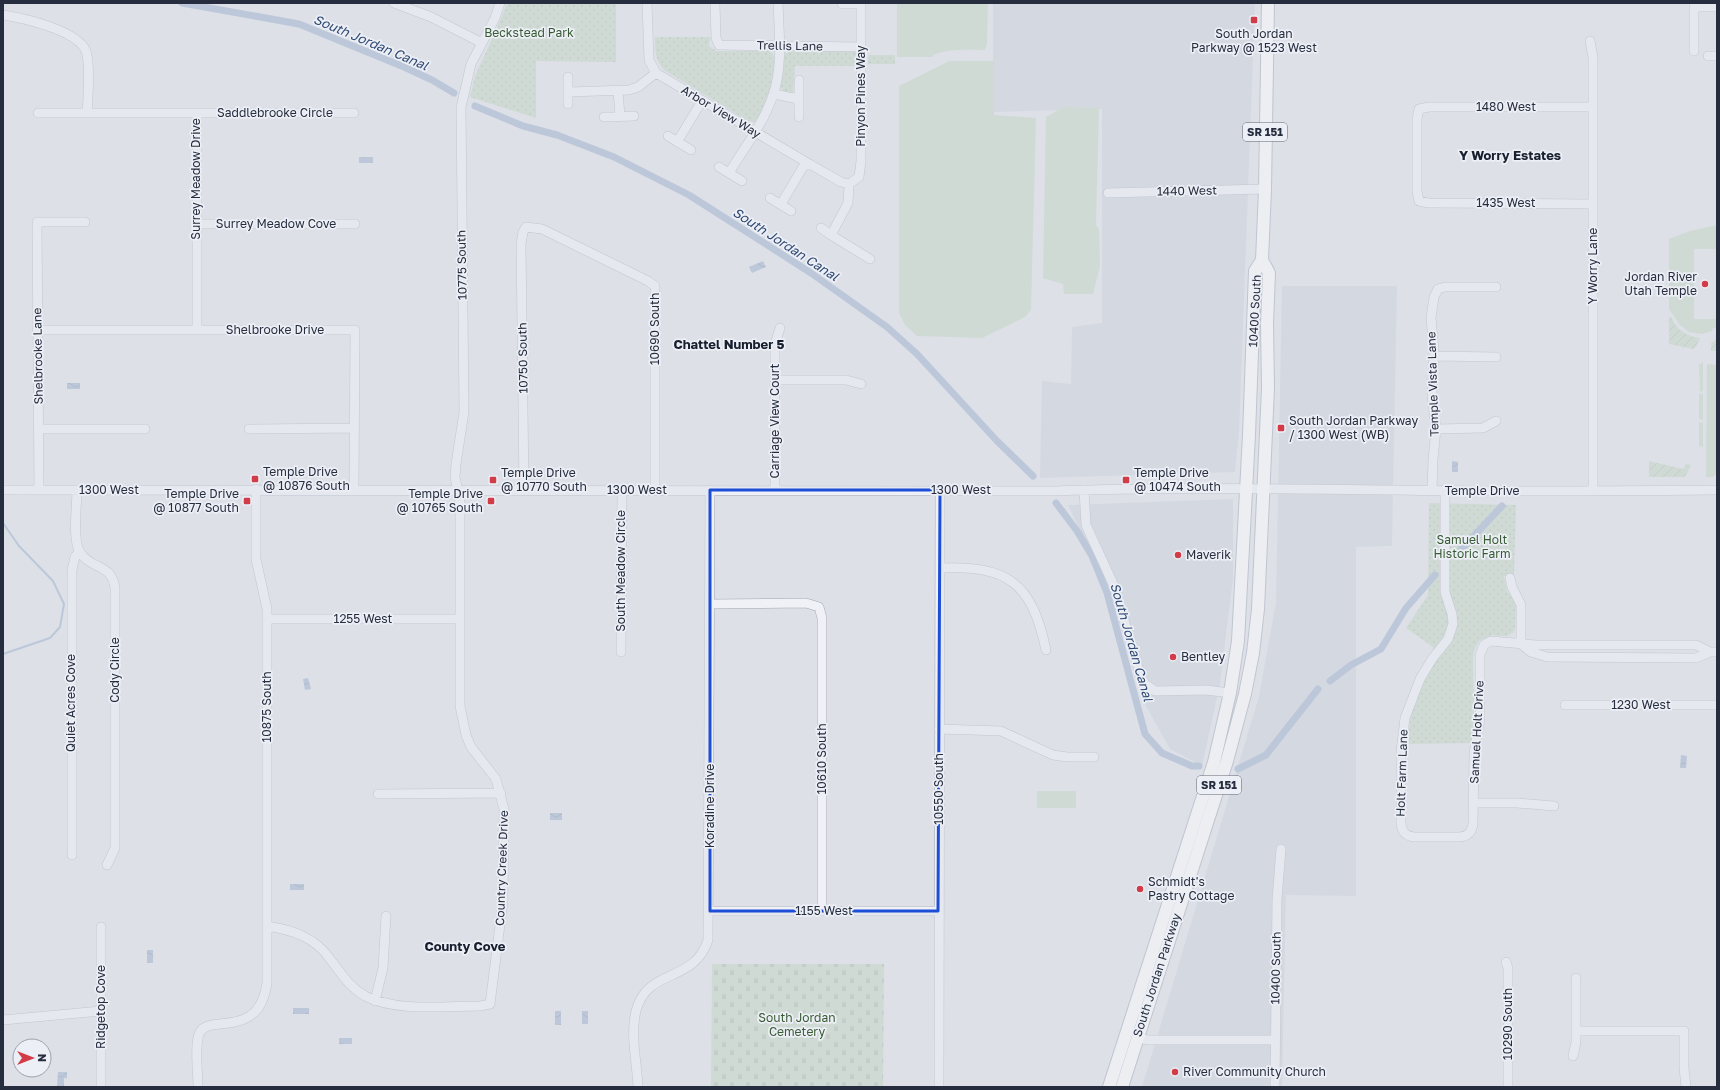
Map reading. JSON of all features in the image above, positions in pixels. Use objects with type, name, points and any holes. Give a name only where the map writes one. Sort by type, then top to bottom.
[{"type":"main road","name":"SR 151","points":[[1262,260],[1265,189],[1268,3]]},
{"type":"main road","name":"10400 South","points":[[1238,641],[1255,271],[1262,260],[1269,273],[1267,324],[1268,395],[1258,609]]},
{"type":"main road","name":"South Jordan Parkway","points":[[1122,1087],[1237,727],[1253,653],[1258,609]]},
{"type":"main road","name":"South Jordan Parkway","points":[[1109,1087],[1209,778],[1230,693],[1238,641]]},
{"type":"street","points":[[394,3],[417,7],[482,43]]},
{"type":"street","name":"10775 South","points":[[458,491],[455,477],[464,412],[461,107],[468,74],[500,3]]},
{"type":"street","points":[[568,92],[629,90],[638,87],[656,73],[649,60],[648,3]]},
{"type":"street","name":"Trellis Lane","points":[[715,3],[716,38],[719,45],[861,47]]},
{"type":"street","points":[[729,173],[767,112],[774,94],[779,46],[778,3]]},
{"type":"street","points":[[842,6],[861,3]]},
{"type":"street","name":"Pinyon Pines Way","points":[[849,184],[859,177],[861,161],[861,3]]},
{"type":"street","points":[[1694,52],[1694,5],[1717,7]]},
{"type":"street","points":[[3,15],[32,20],[53,28],[80,44],[86,52],[87,113]]},
{"type":"street","name":"Y Worry Lane","points":[[1590,41],[1593,58],[1593,491]]},
{"type":"street","name":"Arbor View Way","points":[[656,73],[806,162],[841,182],[849,184]]},
{"type":"street","points":[[568,77],[568,104]]},
{"type":"street","points":[[799,80],[799,117]]},
{"type":"street","points":[[618,91],[620,116]]},
{"type":"street","points":[[774,94],[798,99]]},
{"type":"street","points":[[678,142],[702,101]]},
{"type":"street","name":"1480 West","points":[[1419,201],[1417,191],[1417,119],[1419,109],[1428,107],[1593,107]]},
{"type":"street","name":"Saddlebrooke Circle","points":[[197,113],[354,112]]},
{"type":"street","name":"Surrey Meadow Drive","points":[[38,113],[197,113],[197,330]]},
{"type":"street","points":[[604,117],[634,116]]},
{"type":"street","points":[[668,136],[691,150]]},
{"type":"street","points":[[781,204],[806,162]]},
{"type":"street","points":[[719,167],[742,181]]},
{"type":"street","points":[[831,235],[848,203],[849,184]]},
{"type":"street","name":"1440 West","points":[[1108,193],[1265,189]]},
{"type":"street","points":[[770,198],[791,211]]},
{"type":"street","name":"1435 West","points":[[1419,201],[1428,203],[1593,204]]},
{"type":"street","name":"Shelbrooke Lane","points":[[39,490],[37,330],[38,222],[85,222]]},
{"type":"street","name":"Surrey Meadow Cove","points":[[197,224],[355,224]]},
{"type":"street","name":"10750 South","points":[[524,490],[521,244],[523,232],[526,227]]},
{"type":"street","name":"10690 South","points":[[526,227],[542,229],[648,280],[655,286],[655,490]]},
{"type":"street","points":[[820,228],[870,259]]},
{"type":"street","name":"Temple Vista Lane","points":[[1432,490],[1436,429],[1432,395],[1434,356],[1431,313],[1434,297],[1438,289],[1448,287],[1496,287]]},
{"type":"street","name":"Carriage View Court","points":[[775,490],[775,344],[780,328]]},
{"type":"street","name":"Shelbrooke Drive","points":[[37,330],[355,330],[354,489]]},
{"type":"street","points":[[1434,356],[1496,357]]},
{"type":"street","points":[[775,380],[846,380],[861,384]]},
{"type":"street","points":[[1436,429],[1483,428],[1496,421]]},
{"type":"street","points":[[249,429],[355,428]]},
{"type":"street","points":[[39,429],[145,429]]},
{"type":"street","name":"1300 West","points":[[3,490],[1084,490],[1246,488]]},
{"type":"street","name":"Temple Drive","points":[[1246,488],[1445,491],[1717,490]]},
{"type":"street","points":[[77,490],[76,540],[79,552]]},
{"type":"street","name":"10875 South","points":[[198,1087],[198,1040],[202,1029],[209,1026],[235,1023],[251,1015],[262,1001],[267,983],[267,619],[265,598],[256,559],[256,490]]},
{"type":"street","name":"South Meadow Circle","points":[[621,652],[622,490]]},
{"type":"street","name":"Koradine Drive","points":[[638,1087],[634,1030],[638,1003],[649,987],[657,981],[688,968],[702,955],[708,940],[710,911],[710,490]]},
{"type":"street","name":"10550 South","points":[[939,1087],[938,911],[940,490]]},
{"type":"street","points":[[1084,490],[1086,525],[1114,586],[1139,672],[1145,684],[1155,691],[1206,690],[1230,693]]},
{"type":"street","name":"Country Creek Drive","points":[[267,926],[297,933],[316,944],[330,958],[347,982],[364,996],[375,1001],[394,1006],[480,1006],[490,1004],[503,901],[505,821],[501,793],[496,779],[471,747],[462,721],[460,502],[458,491]]},
{"type":"street","name":"Holt Farm Lane","points":[[1445,491],[1445,596],[1452,614],[1453,624],[1448,639],[1432,659],[1420,679],[1405,718],[1401,752],[1401,824],[1402,830],[1410,837],[1460,837],[1469,834]]},
{"type":"street","name":"Quiet Acres Cove","points":[[72,855],[72,570],[75,557],[79,552]]},
{"type":"street","name":"Cody Circle","points":[[79,552],[91,562],[108,571],[114,581],[115,848],[107,865]]},
{"type":"street","points":[[940,568],[982,568],[994,572],[1014,583],[1022,591],[1034,609],[1042,629],[1046,650]]},
{"type":"street","points":[[1510,578],[1512,587],[1521,605],[1521,644]]},
{"type":"street","name":"10610 South","points":[[710,604],[806,603],[819,607],[822,618],[822,911]]},
{"type":"street","name":"1255 West","points":[[267,619],[460,619]]},
{"type":"street","name":"Samuel Holt Drive","points":[[1469,834],[1473,824],[1474,753],[1480,718],[1480,652],[1484,645],[1492,642],[1521,644],[1696,645],[1714,652]]},
{"type":"street","name":"Samuel Holt Drive","points":[[1521,644],[1531,652],[1555,658],[1696,658],[1714,652]]},
{"type":"street","name":"1230 West","points":[[1565,706],[1717,705]]},
{"type":"street","points":[[939,729],[1002,730],[1053,755],[1067,757],[1094,757]]},
{"type":"street","points":[[378,794],[501,793]]},
{"type":"street","points":[[1473,803],[1517,803],[1554,806]]},
{"type":"street","name":"10400 South","points":[[1275,1087],[1277,895],[1282,849]]},
{"type":"street","name":"1155 West","points":[[710,911],[938,911]]},
{"type":"street","points":[[375,1001],[383,968],[386,916]]},
{"type":"street","name":"Ridgetop Cove","points":[[101,927],[101,1087]]},
{"type":"street","name":"10290 South","points":[[1506,962],[1508,968],[1508,1087]]},
{"type":"street","points":[[1574,1056],[1576,1031],[1576,978]]},
{"type":"street","points":[[3,1020],[101,1010]]},
{"type":"street","points":[[1576,1031],[1684,1031],[1684,1068],[1686,1087]]},
{"type":"street","points":[[1138,1038],[1148,1040],[1275,1040]]},
{"type":"highlighted area","points":[[710,490],[940,490],[938,911],[710,911]]},
{"type":"shaded area","points":[[993,3],[1255,3],[1239,433],[1235,472],[1040,478],[1042,381],[1071,384],[1072,327],[1102,323],[1102,109],[993,112]]},
{"type":"shaded area","points":[[1282,286],[1397,286],[1392,546],[1356,547],[1356,896],[1286,895],[1282,1087],[1142,1087],[1259,696],[1276,602]]},
{"type":"shaded area","points":[[1233,499],[1233,578],[1220,684],[1202,766],[1170,749],[1141,697],[1122,618],[1068,505]]},
{"type":"green space","name":"Beckstead Park","points":[[507,3],[616,3],[616,62],[536,61],[536,118],[470,97],[475,76]]},
{"type":"green space","points":[[897,3],[988,3],[987,43],[985,50],[949,51],[936,54],[932,57],[897,57]]},
{"type":"green space","points":[[655,37],[710,37],[709,46],[716,51],[771,51],[775,66],[774,75],[769,95],[758,119],[754,122],[748,121],[664,70],[657,59],[655,51]]},
{"type":"green space","points":[[789,50],[854,51],[857,53],[859,66],[795,66],[793,94],[784,92],[780,83],[780,70],[783,58]]},
{"type":"green space","points":[[868,55],[895,55],[895,64],[868,64]]},
{"type":"green space","points":[[949,61],[994,61],[994,115],[1036,118],[1031,310],[1025,317],[982,338],[917,336],[905,325],[899,313],[899,86]]},
{"type":"green space","points":[[1063,107],[1099,108],[1096,225],[1099,229],[1100,266],[1093,294],[1064,294],[1063,284],[1043,278],[1046,117]]},
{"type":"green space","points":[[1717,225],[1717,249],[1694,249],[1694,319],[1717,319],[1717,327],[1712,329],[1712,331],[1702,334],[1689,332],[1680,325],[1669,309],[1669,239],[1690,231]]},
{"type":"green space","points":[[1671,317],[1682,332],[1700,338],[1696,347],[1693,349],[1669,344],[1669,318]]},
{"type":"green space","points":[[1717,339],[1717,351],[1711,351],[1711,343]]},
{"type":"green space","points":[[1703,362],[1703,391],[1700,392],[1699,365]]},
{"type":"green space","points":[[1707,364],[1717,365],[1717,473],[1713,477],[1706,477]]},
{"type":"green space","points":[[1699,394],[1703,394],[1703,420],[1699,419]]},
{"type":"green space","points":[[1699,422],[1703,423],[1703,447],[1699,446]]},
{"type":"green space","points":[[1649,461],[1683,469],[1686,464],[1691,465],[1685,477],[1649,477]]},
{"type":"green space","name":"Samuel Holt Historic Farm","points":[[1429,503],[1516,505],[1514,575],[1504,576],[1507,591],[1516,602],[1515,629],[1513,633],[1506,636],[1492,635],[1479,641],[1474,650],[1474,718],[1471,743],[1407,744],[1411,715],[1424,681],[1434,665],[1433,647],[1406,628],[1428,595]]},
{"type":"green space","points":[[1037,791],[1076,791],[1076,808],[1037,808]]},
{"type":"green space","name":"South Jordan Cemetery","points":[[712,964],[884,964],[883,1087],[711,1087]]},
{"type":"water","points":[[359,157],[373,157],[373,163],[359,163]]},
{"type":"water","points":[[763,261],[766,267],[752,273],[749,267]]},
{"type":"water","points":[[67,383],[80,383],[80,389],[67,389]]},
{"type":"water","points":[[1452,461],[1458,462],[1458,472],[1452,472]]},
{"type":"water","points":[[308,678],[311,689],[305,690],[303,679]]},
{"type":"water","points":[[1681,755],[1687,756],[1686,768],[1680,768]]},
{"type":"water","points":[[550,813],[562,813],[562,820],[550,820]]},
{"type":"water","points":[[290,884],[304,884],[304,890],[290,890]]},
{"type":"water","points":[[147,950],[153,950],[153,963],[147,963]]},
{"type":"water","points":[[293,1008],[309,1008],[309,1014],[293,1014]]},
{"type":"water","points":[[555,1011],[561,1011],[561,1025],[555,1025]]},
{"type":"water","points":[[582,1011],[588,1011],[588,1024],[582,1024]]},
{"type":"water","points":[[339,1038],[352,1038],[352,1044],[339,1044]]},
{"type":"water","points":[[58,1072],[67,1072],[67,1078],[64,1078],[64,1087],[57,1087]]},
{"type":"waterway","name":"South Jordan Canal","points":[[182,3],[299,24],[404,67],[432,80],[454,93]]},
{"type":"waterway","name":"South Jordan Canal","points":[[475,106],[523,126],[557,135],[614,157],[689,195],[811,273],[887,327],[917,354],[997,441],[1033,476]]},
{"type":"waterway","name":"South Jordan Canal","points":[[1056,503],[1077,531],[1092,556],[1107,593],[1145,734],[1162,753],[1192,766],[1199,766]]},
{"type":"waterway","name":"South Jordan Canal","points":[[1456,555],[1502,506]]},
{"type":"waterway","points":[[3,523],[19,546],[53,581],[64,604],[60,627],[50,638],[3,654]]},
{"type":"waterway","name":"South Jordan Canal","points":[[1330,681],[1351,665],[1381,649],[1406,608],[1435,575]]},
{"type":"waterway","name":"South Jordan Canal","points":[[1238,769],[1266,755],[1318,689]]},
{"type":"place","name":"South Jordan Parkway @ 1523 West","points":[[1254,20]]},
{"type":"place","name":"Jordan River Utah Temple","points":[[1705,284]]},
{"type":"place","name":"South Jordan Parkway / 1300 West (WB)","points":[[1281,428]]},
{"type":"place","name":"Temple Drive @ 10876 South","points":[[255,479]]},
{"type":"place","name":"Temple Drive @ 10770 South","points":[[493,480]]},
{"type":"place","name":"Temple Drive @ 10474 South","points":[[1126,480]]},
{"type":"place","name":"Temple Drive @ 10877 South","points":[[247,501]]},
{"type":"place","name":"Temple Drive @ 10765 South","points":[[491,501]]},
{"type":"place","name":"Maverik","points":[[1178,555]]},
{"type":"place","name":"Bentley","points":[[1173,657]]},
{"type":"place","name":"Schmidt's Pastry Cottage","points":[[1140,889]]},
{"type":"place","name":"River Community Church","points":[[1175,1072]]},
{"type":"district","name":"Y Worry Estates","points":[[1510,155]]},
{"type":"district","name":"Chattel Number 5","points":[[729,344]]},
{"type":"district","name":"County Cove","points":[[465,946]]}]
